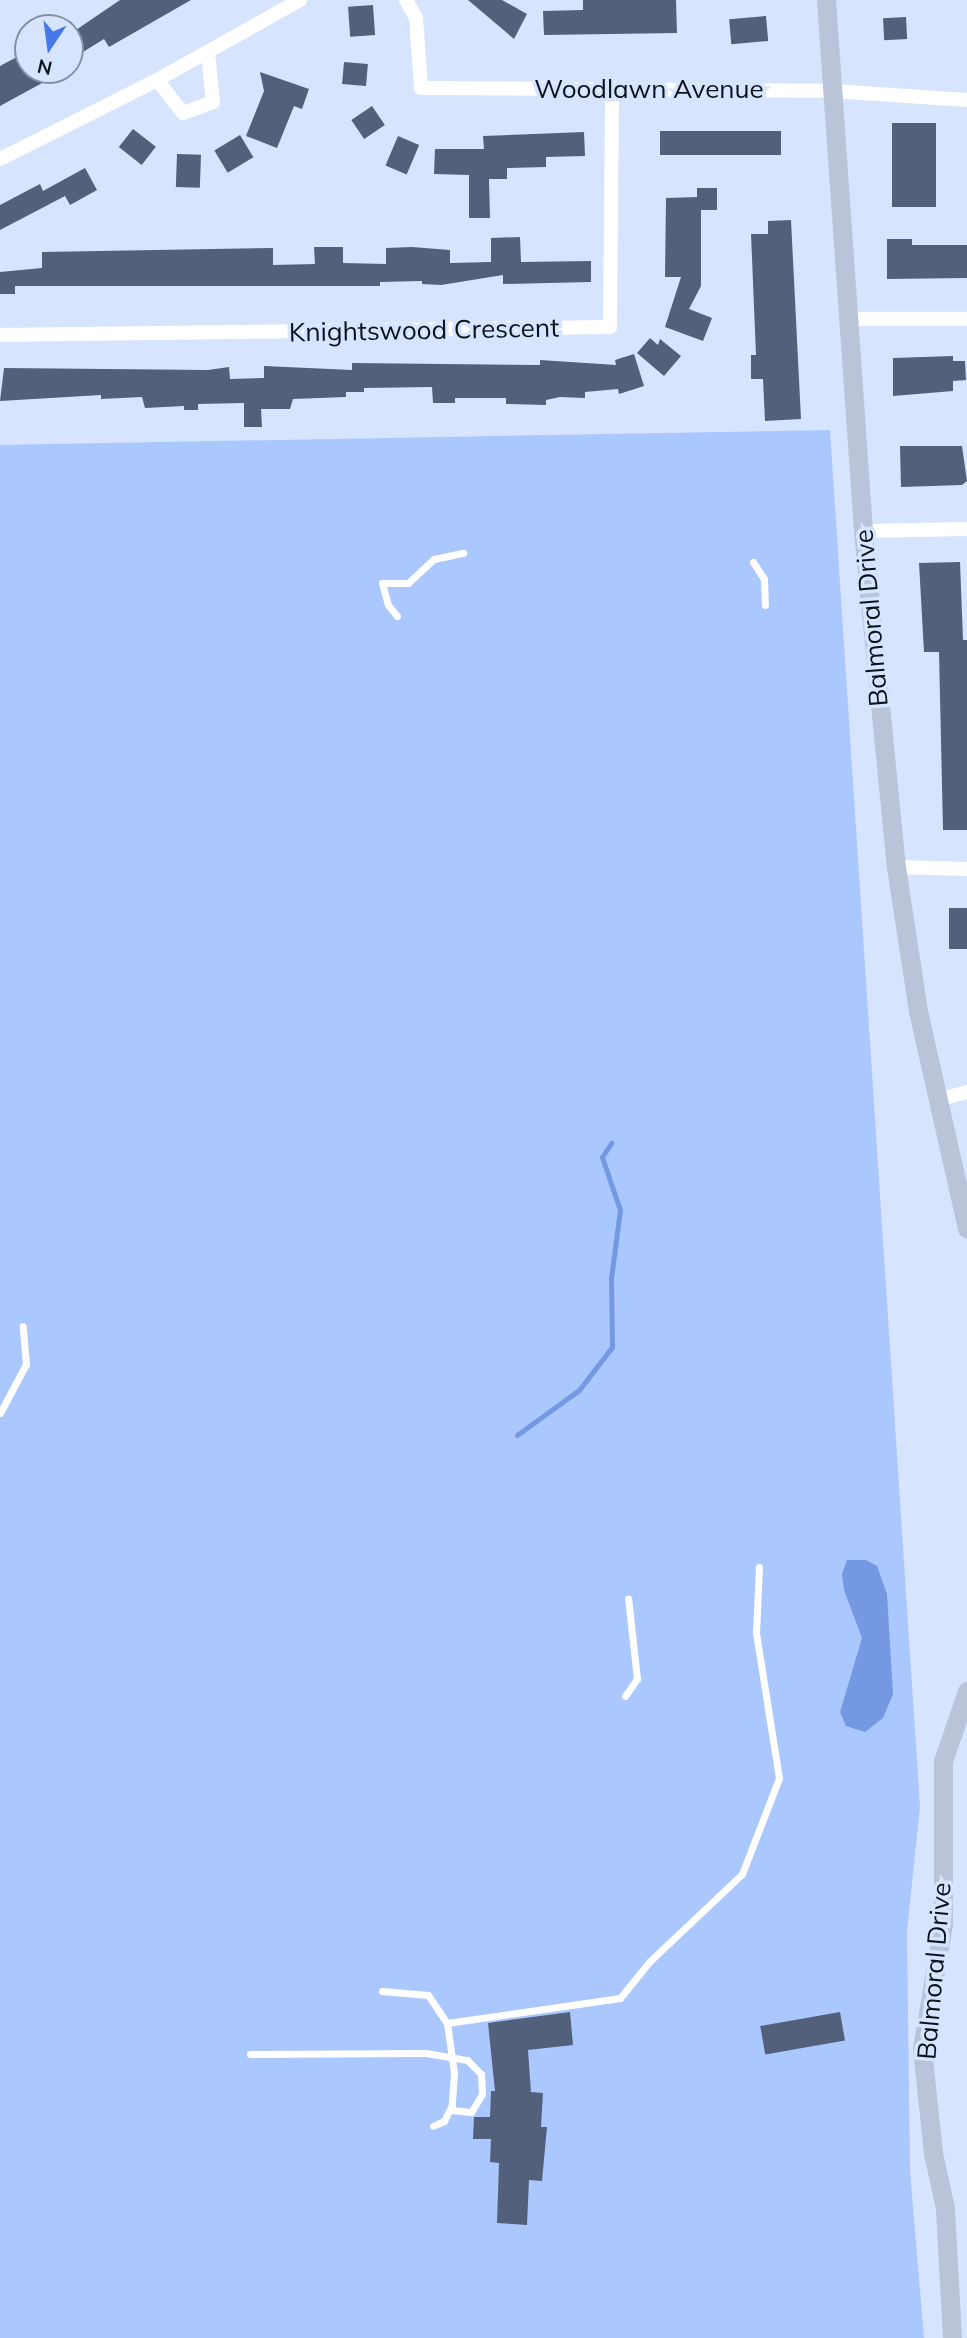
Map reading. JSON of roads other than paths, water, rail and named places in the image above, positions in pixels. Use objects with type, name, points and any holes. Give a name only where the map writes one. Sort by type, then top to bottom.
[{"type":"street","points":[[0,159],[208,53],[300,0]]},
{"type":"street","name":"Woodlawn Avenue","points":[[407,0],[416,18],[421,88],[832,90],[967,100]]},
{"type":"street","name":"Balmoral Drive","points":[[826,0],[863,531],[896,867],[918,1012],[941,1099],[967,1229]]},
{"type":"street","points":[[157,80],[183,113],[213,102],[208,53]]},
{"type":"street","name":"Knightswood Crescent","points":[[0,335],[610,327],[612,88]]},
{"type":"street","points":[[848,319],[967,320]]},
{"type":"street","points":[[863,531],[967,529]]},
{"type":"street","points":[[896,867],[967,869]]},
{"type":"street","points":[[941,1099],[967,1092]]},
{"type":"street","name":"Balmoral Drive","points":[[953,2338],[945,2208],[933,2152],[922,2049],[943,1923],[943,1761],[967,1691]]},
{"type":"lane","points":[[397,616],[388,606],[382,583],[408,583],[434,559],[463,553]]},
{"type":"lane","points":[[753,562],[764,579],[765,606]]},
{"type":"lane","points":[[0,1413],[26,1364],[23,1326]]},
{"type":"lane","points":[[447,2023],[620,1998],[649,1962],[742,1874],[779,1778],[756,1633],[759,1567]]},
{"type":"lane","points":[[625,1696],[637,1679],[628,1598]]},
{"type":"lane","points":[[382,1991],[428,1995],[447,2023],[452,2058],[451,2110],[433,2126]]},
{"type":"lane","points":[[250,2054],[426,2053],[452,2058],[476,2067],[483,2084],[480,2101],[471,2112],[451,2110]]},
{"type":"waterway","points":[[517,1435],[579,1390],[612,1347],[611,1278],[620,1210],[602,1157],[611,1143]]}]
